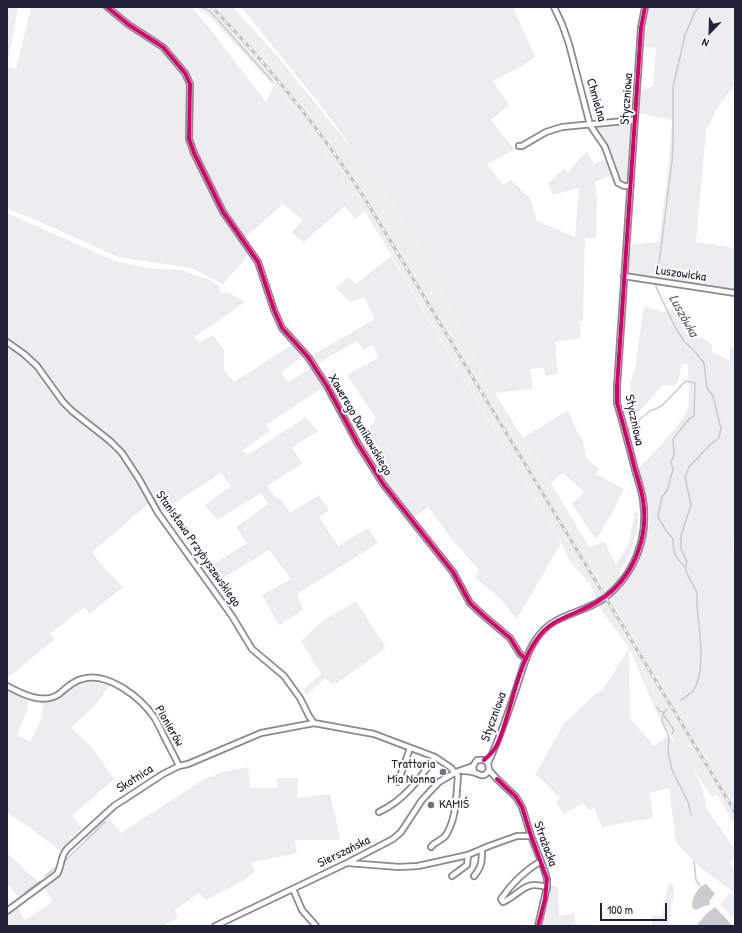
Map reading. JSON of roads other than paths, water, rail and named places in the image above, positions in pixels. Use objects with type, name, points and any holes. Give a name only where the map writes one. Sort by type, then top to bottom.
[{"type":"street","name":"Xawerego Dunikowskiego","points":[[107,7],[128,25],[163,47],[185,73],[190,84],[189,139],[194,153],[223,212],[258,262],[274,310],[282,328],[308,357],[327,386],[375,472],[453,572],[470,603],[510,638],[520,654],[526,659]]},
{"type":"street","name":"Chmielna","points":[[554,7],[569,44],[590,125],[605,147],[618,183],[624,186],[631,186]]},
{"type":"street","name":"Styczniowa","points":[[486,761],[493,752],[502,732],[526,659],[536,639],[549,625],[562,617],[593,605],[605,598],[622,581],[636,557],[642,538],[645,516],[643,498],[618,404],[617,387],[641,28],[645,7]]},
{"type":"street","points":[[519,146],[522,146],[552,130],[562,127],[635,120]]},
{"type":"street","name":"Luszowicka","points":[[624,276],[735,293]]},
{"type":"street","name":"Stanisława Przybyszewskiego","points":[[7,342],[24,354],[37,366],[72,412],[110,441],[122,453],[139,479],[158,513],[232,616],[252,649],[284,676],[300,698],[314,723]]},
{"type":"street","name":"Pionierów","points":[[7,686],[20,693],[45,699],[52,698],[73,682],[81,679],[102,677],[134,697],[148,709],[158,724],[180,766]]},
{"type":"street","points":[[314,723],[374,734],[434,757],[444,762],[456,772],[458,776],[455,812],[446,834],[431,847]]},
{"type":"street","name":"Skotnica","points":[[7,911],[57,874],[60,869],[64,852],[104,813],[163,774],[261,733],[314,723]]},
{"type":"street","points":[[398,782],[410,748]]},
{"type":"street","points":[[379,812],[391,807],[405,795],[434,757]]},
{"type":"street","points":[[477,760],[486,761],[489,770],[486,774],[478,775],[474,772],[473,766],[477,760]]},
{"type":"street","name":"Sierszańska","points":[[462,771],[473,766]]},
{"type":"street","name":"Strażacka","points":[[489,770],[496,779],[516,797],[522,807],[547,879],[547,887],[538,926]]},
{"type":"street","name":"Sierszańska","points":[[215,926],[347,863],[397,836],[422,800],[440,782],[456,772],[474,772]]},
{"type":"street","name":"Strażacka","points":[[486,774],[496,779]]},
{"type":"street","points":[[347,863],[399,867],[418,866],[468,855],[517,836],[531,836]]},
{"type":"street","points":[[474,876],[482,862],[482,849]]},
{"type":"street","points":[[452,876],[467,865],[468,855]]},
{"type":"street","points":[[541,861],[518,877],[501,899],[503,902],[515,896],[526,887],[534,885],[547,887]]},
{"type":"street","points":[[293,889],[302,910],[316,926]]},
{"type":"waterway","points":[[201,7],[210,11],[272,81]]},
{"type":"waterway","name":"Luszówka","points":[[681,700],[695,688],[701,658],[697,593],[687,574],[687,562],[681,549],[681,536],[691,505],[685,477],[689,467],[710,445],[719,438],[721,429],[713,396],[707,388],[704,363],[684,341],[675,327],[656,287],[672,161],[673,87],[685,35],[695,12],[699,7]]},
{"type":"waterway","points":[[627,430],[651,410],[656,409],[665,403],[686,381],[695,383],[694,416],[689,419],[673,439],[674,455],[671,462],[673,470],[668,489],[662,497],[658,517],[673,539],[675,554],[685,567]]},
{"type":"waterway","points":[[657,707],[663,712]]},
{"type":"waterway","points":[[667,709],[663,714],[662,721],[669,737],[668,752],[672,770],[688,802],[691,815]]},
{"type":"waterway","points":[[663,714],[674,730],[672,734]]},
{"type":"waterway","points":[[125,803],[161,779]]},
{"type":"waterway","points":[[65,861],[105,822]]},
{"type":"waterway","points":[[694,861],[696,880],[700,886]]},
{"type":"waterway","points":[[45,876],[59,865]]},
{"type":"waterway","points":[[23,897],[28,890],[40,881]]},
{"type":"railway","points":[[212,7],[274,75],[331,148],[365,199],[735,812]]},
{"type":"place","name":"Trattoria Mia Nonna","points":[[443,772]]},
{"type":"place","name":"KAMIŚ","points":[[431,805]]}]
